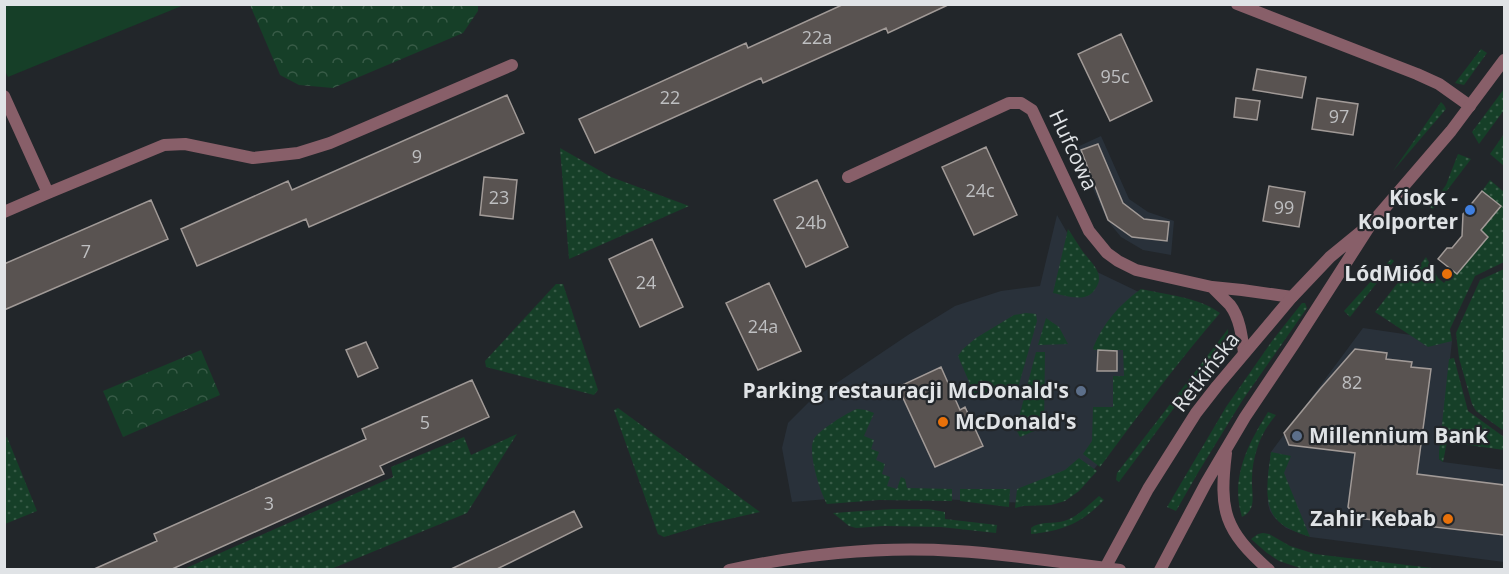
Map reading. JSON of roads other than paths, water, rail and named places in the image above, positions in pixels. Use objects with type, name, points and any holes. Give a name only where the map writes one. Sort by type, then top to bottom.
[{"type":"street","points":[[1237,4],[1417,74],[1439,84],[1470,106]]},
{"type":"street","name":"Retkińska","points":[[1160,570],[1186,518],[1227,449],[1371,224],[1443,140],[1504,60]]},
{"type":"street","points":[[4,212],[164,146],[185,144],[253,158],[298,153],[330,143],[512,65]]},
{"type":"street","points":[[4,96],[48,193]]},
{"type":"street","name":"Hufcowa","points":[[848,177],[1009,103],[1021,103],[1032,110],[1089,231],[1107,253],[1118,261],[1136,270],[1212,287],[1292,297]]},
{"type":"street","name":"Retkińska","points":[[1104,569],[1148,489],[1210,395],[1292,297],[1330,257],[1371,224]]},
{"type":"street","points":[[1212,287],[1231,306],[1237,317],[1244,353]]},
{"type":"street","points":[[1227,449],[1223,482],[1228,517],[1242,543],[1269,570]]},
{"type":"street","points":[[729,570],[774,560],[824,554],[912,549],[1007,555],[1120,570]]},
{"type":"place","name":"Kiosk - Kolporter","points":[[1470,210]]},
{"type":"place","name":"LódMiód","points":[[1447,274]]},
{"type":"place","name":"Parking restauracji McDonald's","points":[[1081,391]]},
{"type":"place","name":"McDonald's","points":[[943,422]]},
{"type":"place","name":"Millennium Bank","points":[[1297,436]]},
{"type":"place","name":"Zahir Kebab","points":[[1448,519]]}]
